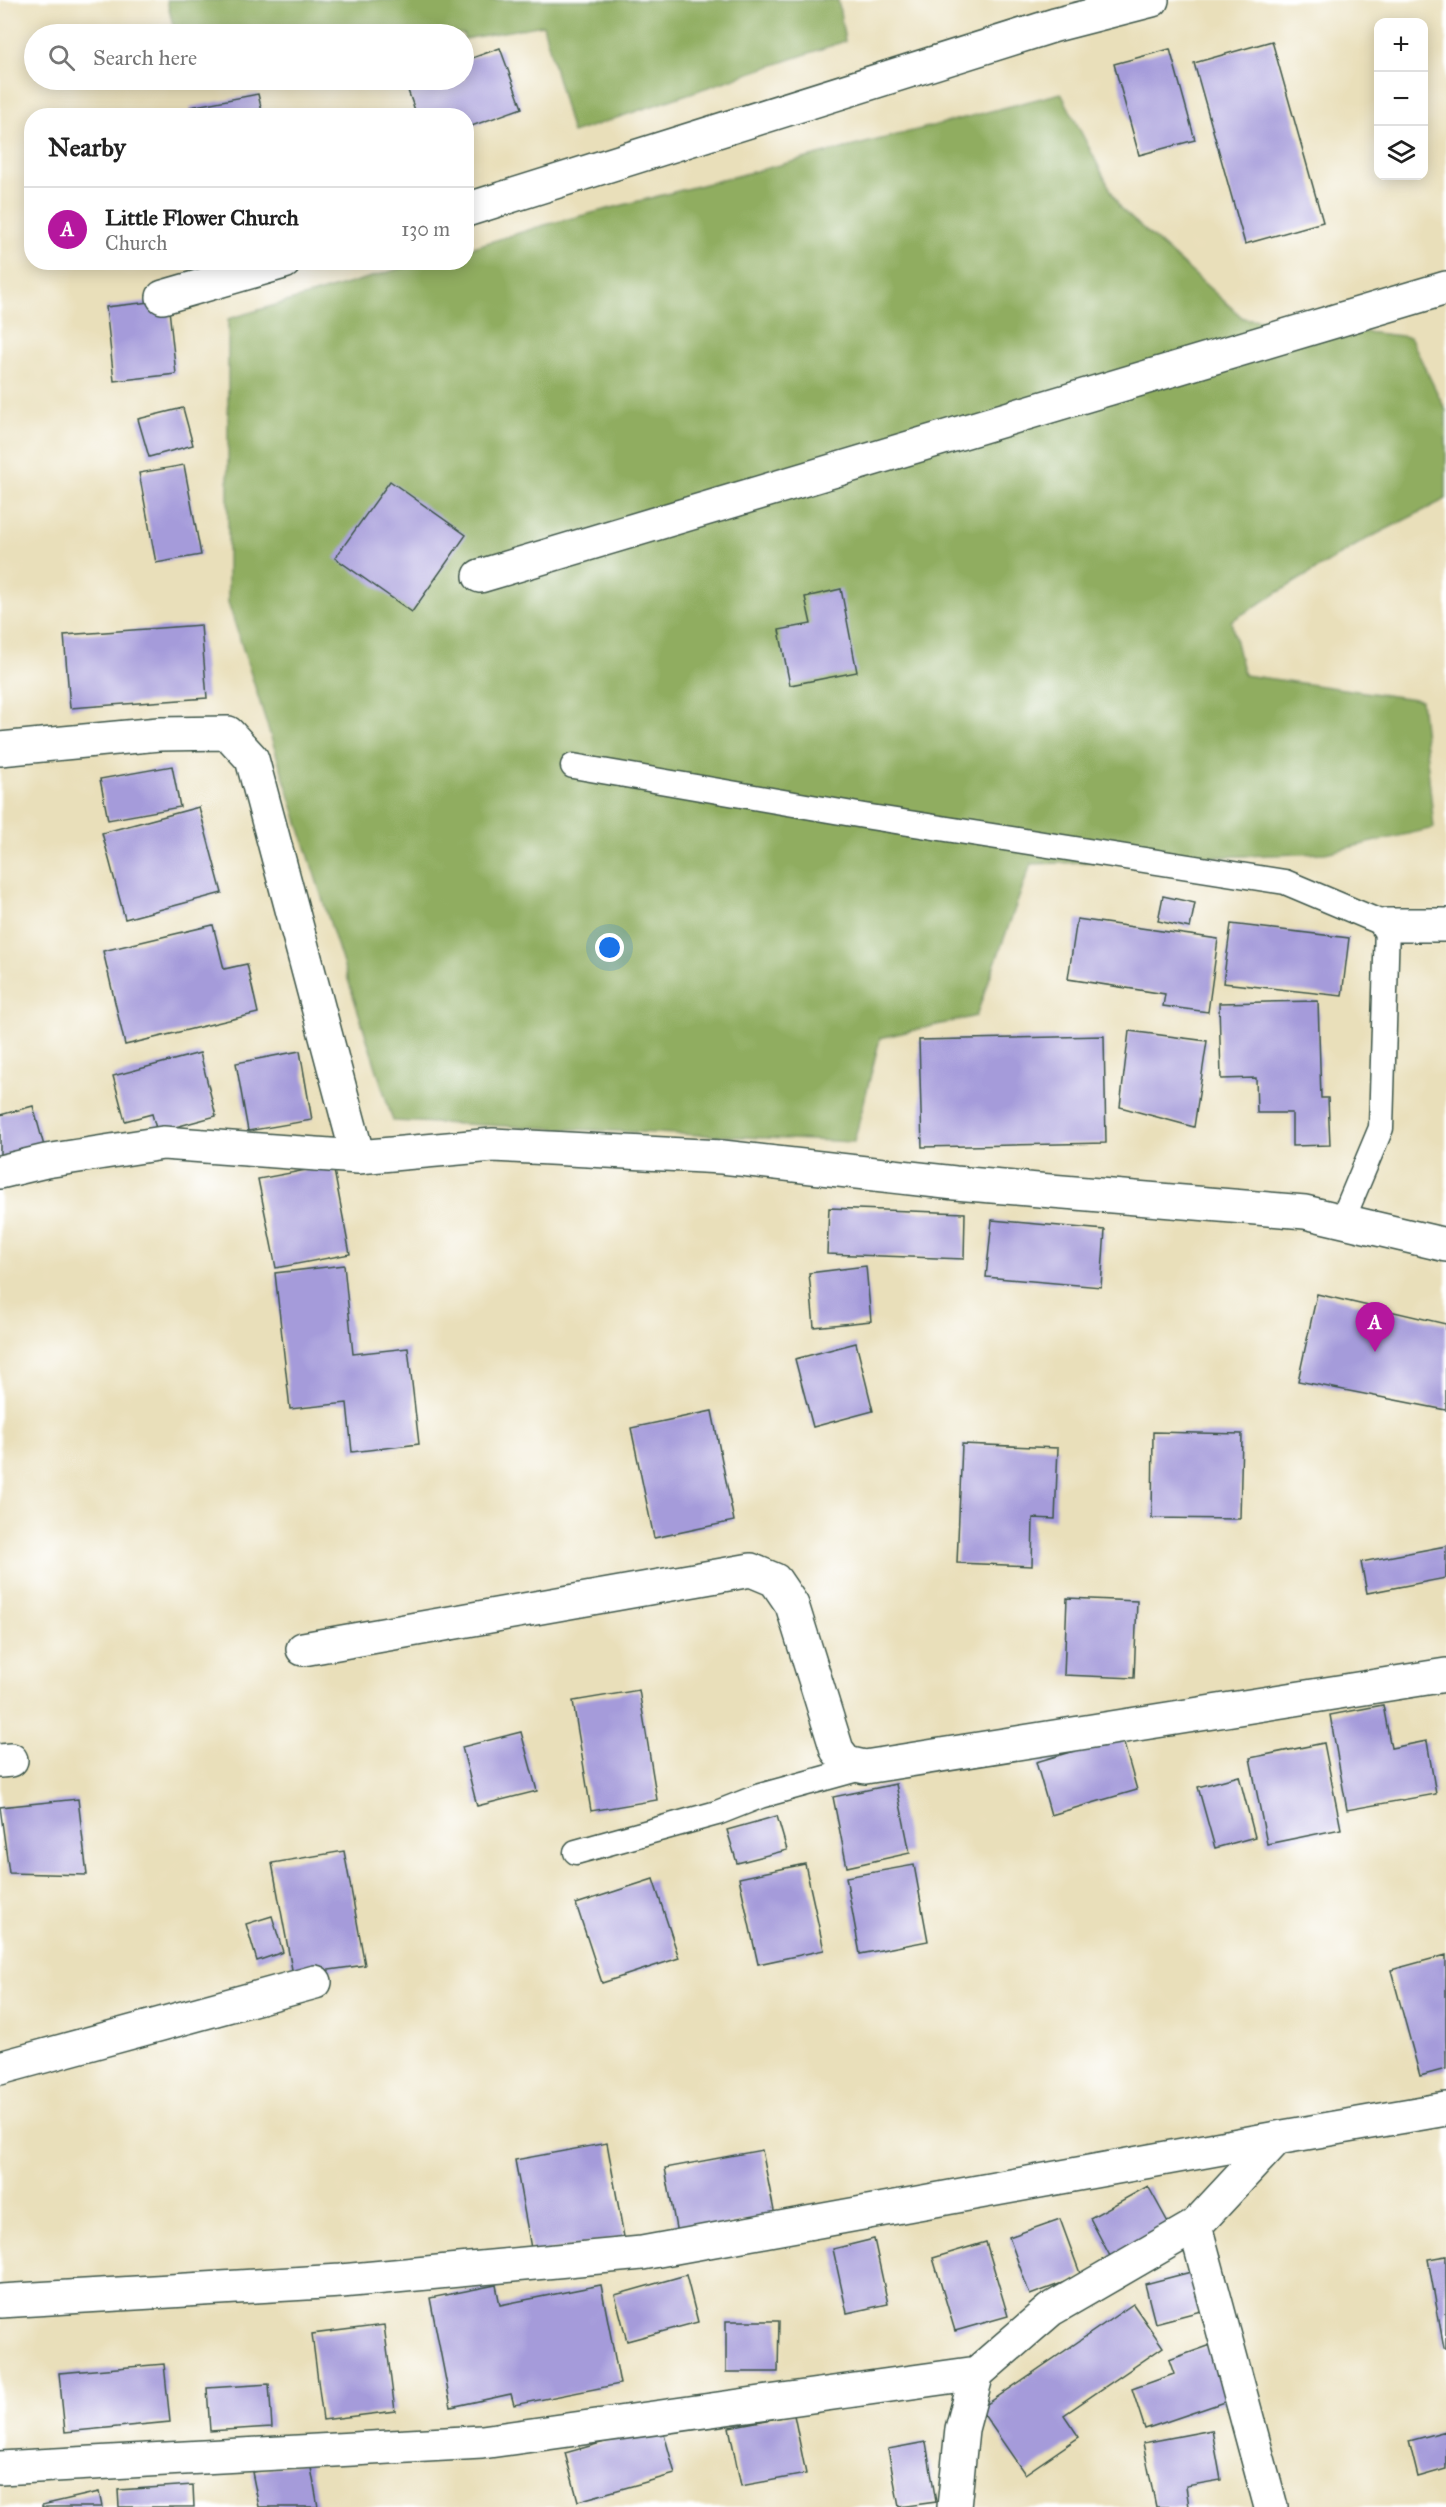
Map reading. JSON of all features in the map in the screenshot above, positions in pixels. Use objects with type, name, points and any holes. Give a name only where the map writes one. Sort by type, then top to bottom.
[{"type":"street","points":[[474,207],[1055,25],[1152,0]]},
{"type":"street","points":[[163,297],[256,270]]},
{"type":"street","points":[[480,576],[1446,288]]},
{"type":"street","points":[[0,749],[159,734],[228,733],[252,759],[358,1157]]},
{"type":"street","points":[[1387,925],[1446,926]]},
{"type":"street","points":[[0,1172],[46,1161],[163,1143],[358,1157],[493,1145],[722,1157],[955,1183],[1305,1212],[1446,1245]]},
{"type":"street","points":[[303,1649],[751,1570],[775,1580],[792,1605],[837,1750],[847,1763],[865,1767],[1446,1675]]},
{"type":"street","points":[[0,2068],[315,1982]]},
{"type":"street","points":[[0,2301],[341,2281],[642,2253],[1446,2109]]},
{"type":"street","points":[[0,2468],[482,2442],[977,2373],[1050,2310],[1195,2226],[1277,2138]]},
{"type":"street","points":[[1195,2226],[1271,2507]]},
{"type":"street","points":[[954,2507],[962,2429],[977,2373]]},
{"type":"lane","points":[[573,766],[864,816],[1285,882],[1387,925],[1381,1128],[1342,1221]]},
{"type":"lane","points":[[576,1852],[717,1813],[760,1796],[865,1767]]},
{"type":"green space","points":[[167,0],[838,0],[845,41],[572,133],[543,25],[474,37],[474,24],[173,24]]},
{"type":"green space","points":[[1061,93],[1120,208],[1243,318],[1410,337],[1446,411],[1446,499],[1363,541],[1231,621],[1244,675],[1421,700],[1434,828],[1325,853],[1031,864],[976,1016],[880,1038],[854,1142],[393,1121],[228,602],[228,319],[395,270],[474,270],[474,247],[545,225]]},
{"type":"building","points":[[1272,41],[1323,222],[1245,244],[1194,63]]},
{"type":"building","points":[[500,48],[522,108],[474,125],[474,108],[414,108],[408,90],[474,90],[474,57]]},
{"type":"building","points":[[1170,49],[1195,140],[1139,155],[1114,64]]},
{"type":"building","points":[[258,94],[261,108],[190,108]]},
{"type":"building","points":[[168,300],[176,374],[114,381],[106,307]]},
{"type":"building","points":[[183,408],[193,445],[149,457],[138,419]]},
{"type":"building","points":[[184,465],[201,555],[156,563],[139,473]]},
{"type":"building","points":[[390,481],[466,535],[412,612],[335,558]]},
{"type":"building","points":[[841,589],[857,672],[790,685],[779,630],[811,624],[805,597]]},
{"type":"building","points":[[201,625],[207,698],[70,708],[64,635]]},
{"type":"building","points":[[172,766],[180,807],[108,820],[100,779]]},
{"type":"building","points":[[199,807],[222,893],[125,919],[102,833]]},
{"type":"building","points":[[1163,896],[1195,903],[1190,928],[1158,921]]},
{"type":"building","points":[[1077,919],[1218,939],[1208,1012],[1163,1006],[1165,994],[1068,979]]},
{"type":"building","points":[[1231,924],[1349,938],[1342,996],[1223,983]]},
{"type":"building","points":[[213,925],[224,969],[247,964],[258,1013],[125,1045],[103,951]]},
{"type":"building","points":[[1318,1001],[1321,1098],[1328,1098],[1330,1145],[1292,1146],[1292,1113],[1257,1113],[1256,1078],[1221,1079],[1219,1003]]},
{"type":"building","points":[[1129,1031],[1207,1041],[1194,1127],[1120,1107]]},
{"type":"building","points":[[1104,1036],[1106,1143],[922,1147],[919,1040]]},
{"type":"building","points":[[300,1051],[312,1120],[248,1131],[236,1063]]},
{"type":"building","points":[[200,1053],[216,1116],[157,1132],[152,1114],[125,1121],[113,1076]]},
{"type":"building","points":[[33,1106],[44,1146],[0,1159],[0,1115]]},
{"type":"building","points":[[333,1165],[350,1254],[276,1268],[258,1179]]},
{"type":"building","points":[[829,1208],[965,1213],[964,1259],[827,1254]]},
{"type":"building","points":[[992,1220],[1105,1230],[1101,1287],[986,1277]]},
{"type":"building","points":[[344,1265],[353,1354],[408,1348],[419,1444],[352,1452],[347,1403],[290,1409],[275,1273]]},
{"type":"building","points":[[866,1266],[871,1321],[814,1327],[809,1273]]},
{"type":"building","points":[[1317,1294],[1446,1324],[1446,1410],[1298,1381]]},
{"type":"building","points":[[856,1343],[873,1411],[813,1427],[795,1359]]},
{"type":"building","points":[[712,1411],[734,1521],[654,1538],[631,1428]]},
{"type":"building","points":[[1153,1432],[1242,1434],[1240,1519],[1152,1518]]},
{"type":"building","points":[[962,1444],[1058,1448],[1055,1519],[1033,1518],[1032,1566],[957,1563]]},
{"type":"building","points":[[1446,1546],[1446,1578],[1367,1593],[1361,1562]]},
{"type":"building","points":[[1067,1598],[1137,1601],[1134,1678],[1064,1675]]},
{"type":"building","points":[[639,1690],[657,1800],[591,1811],[573,1701]]},
{"type":"building","points":[[1383,1705],[1391,1748],[1427,1741],[1436,1794],[1347,1810],[1330,1715]]},
{"type":"building","points":[[521,1732],[537,1791],[477,1806],[462,1747]]},
{"type":"building","points":[[1122,1737],[1137,1790],[1051,1815],[1036,1762]]},
{"type":"building","points":[[1324,1743],[1341,1829],[1267,1844],[1250,1758]]},
{"type":"building","points":[[1239,1776],[1255,1837],[1215,1848],[1198,1787]]},
{"type":"building","points":[[896,1784],[910,1853],[847,1867],[833,1797]]},
{"type":"building","points":[[78,1799],[87,1875],[9,1873],[0,1807]]},
{"type":"building","points":[[777,1816],[787,1850],[737,1863],[727,1830]]},
{"type":"building","points":[[344,1851],[365,1965],[293,1975],[272,1863]]},
{"type":"building","points":[[805,1864],[824,1950],[758,1964],[739,1878]]},
{"type":"building","points":[[914,1865],[928,1941],[860,1954],[846,1877]]},
{"type":"building","points":[[653,1879],[679,1958],[602,1983],[576,1904]]},
{"type":"building","points":[[272,1916],[283,1952],[257,1961],[246,1924]]},
{"type":"building","points":[[1446,1955],[1446,2069],[1420,2076],[1391,1970]]},
{"type":"building","points":[[607,2143],[624,2237],[532,2254],[515,2160]]},
{"type":"building","points":[[762,2150],[775,2216],[677,2234],[665,2168]]},
{"type":"building","points":[[1148,2186],[1170,2226],[1111,2258],[1090,2218]]},
{"type":"building","points":[[1060,2219],[1081,2276],[1030,2295],[1009,2237]]},
{"type":"building","points":[[874,2239],[888,2304],[847,2313],[833,2249]]},
{"type":"building","points":[[986,2242],[1008,2316],[955,2331],[933,2258]]},
{"type":"building","points":[[1446,2256],[1446,2348],[1444,2348],[1428,2259]]},
{"type":"building","points":[[1191,2272],[1201,2311],[1155,2323],[1145,2284]]},
{"type":"building","points":[[686,2275],[698,2322],[627,2341],[615,2295]]},
{"type":"building","points":[[496,2285],[500,2305],[601,2285],[620,2384],[514,2405],[511,2394],[451,2407],[430,2298]]},
{"type":"building","points":[[1133,2304],[1163,2347],[1064,2415],[1079,2437],[1025,2474],[980,2409]]},
{"type":"building","points":[[726,2321],[779,2321],[778,2372],[726,2372]]},
{"type":"building","points":[[384,2325],[395,2411],[323,2420],[312,2334]]},
{"type":"building","points":[[1211,2345],[1230,2400],[1145,2429],[1132,2389],[1174,2374],[1169,2360]]},
{"type":"building","points":[[164,2364],[170,2422],[65,2432],[59,2373]]},
{"type":"building","points":[[269,2384],[272,2427],[210,2431],[207,2388]]},
{"type":"building","points":[[794,2415],[806,2474],[741,2486],[729,2427]]},
{"type":"building","points":[[662,2426],[675,2474],[578,2501],[565,2453]]},
{"type":"building","points":[[1212,2430],[1221,2480],[1186,2486],[1189,2507],[1156,2507],[1143,2443]]},
{"type":"building","points":[[1446,2431],[1446,2469],[1418,2477],[1409,2441]]},
{"type":"building","points":[[926,2442],[936,2502],[899,2507],[888,2449]]},
{"type":"building","points":[[310,2462],[318,2507],[259,2507],[252,2472]]},
{"type":"building","points":[[193,2485],[194,2507],[119,2507],[118,2490]]},
{"type":"building","points":[[99,2492],[102,2507],[42,2507],[42,2505]]},
{"type":"place","name":"Little Flower Church","points":[[1375,1352]]}]
